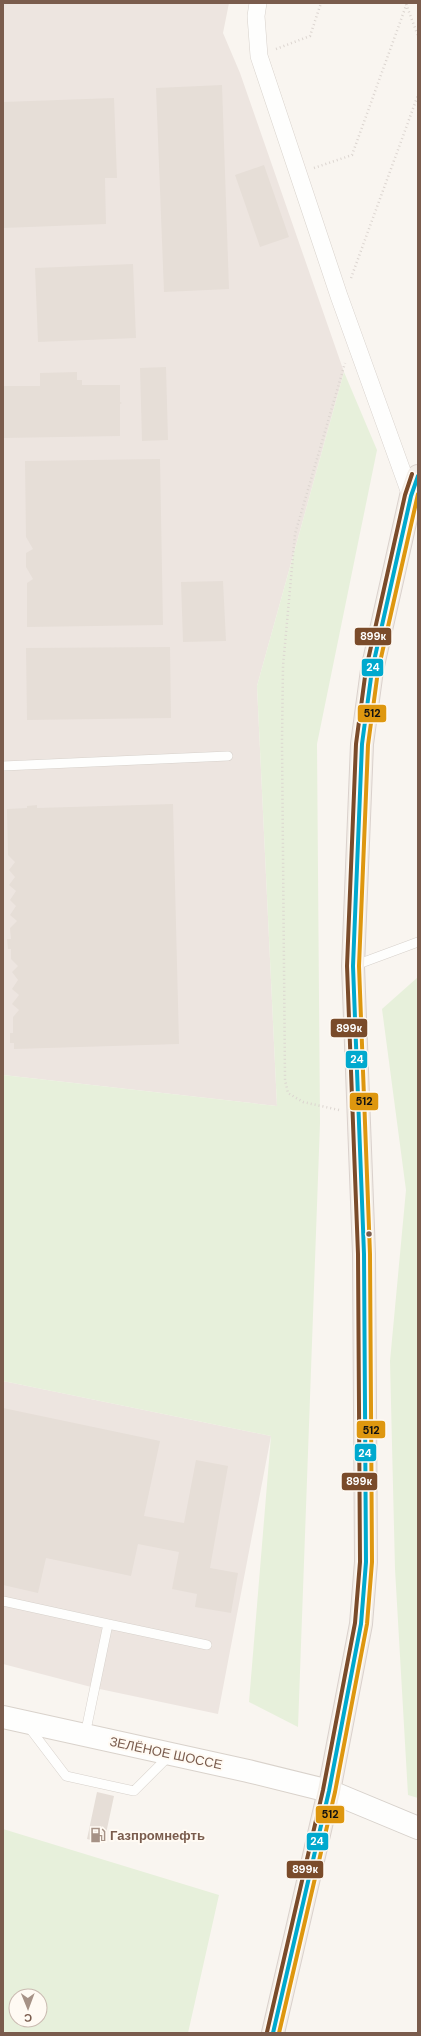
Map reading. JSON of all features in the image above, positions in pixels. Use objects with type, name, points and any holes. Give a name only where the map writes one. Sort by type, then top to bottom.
[{"type":"main road","points":[[272,2033],[329,1791],[361,1624],[366,1562],[364,1254],[353,966],[363,736],[372,670],[411,496],[418,476]]},
{"type":"main road","name":"ЗЕЛЁНОЕ ШОССЕ","points":[[3,1717],[329,1791],[418,1828]]},
{"type":"street","points":[[258,3],[256,16],[259,56],[353,337],[411,496]]},
{"type":"lane","points":[[3,766],[228,756]]},
{"type":"lane","points":[[353,966],[418,942]]},
{"type":"lane","points":[[3,1601],[207,1645]]},
{"type":"lane","points":[[85,1735],[108,1624]]},
{"type":"lane","points":[[25,1722],[66,1776],[134,1791],[171,1754]]},
{"type":"path","points":[[259,56],[310,36],[322,3]]},
{"type":"path","points":[[406,3],[418,36]]},
{"type":"path","points":[[298,173],[352,155],[406,3]]},
{"type":"path","points":[[339,296],[348,286],[418,95]]},
{"type":"path","points":[[353,337],[295,534],[283,674],[284,1080],[288,1093],[303,1102],[359,1114]]},
{"type":"shaded area","points":[[3,3],[229,3],[223,33],[240,73],[344,372],[257,686],[277,1106],[3,1075]]},
{"type":"shaded area","points":[[3,1381],[271,1436],[218,1714],[95,1688],[3,1664]]},
{"type":"green space","points":[[344,372],[377,450],[317,744],[320,1123],[298,1727],[249,1702],[271,1436],[3,1381],[3,1075],[277,1106],[257,686]]},
{"type":"green space","points":[[418,977],[418,1798],[408,1795],[395,1569],[390,1361],[406,1190],[382,1009]]},
{"type":"green space","points":[[3,1829],[219,1895],[188,2033],[3,2033]]},
{"type":"building","points":[[222,85],[229,289],[164,292],[156,88]]},
{"type":"building","points":[[114,98],[117,178],[105,178],[106,224],[3,228],[3,102]]},
{"type":"building","points":[[264,165],[289,237],[260,247],[235,175]]},
{"type":"building","points":[[133,264],[136,338],[38,342],[35,268]]},
{"type":"building","points":[[166,367],[168,440],[142,441],[140,368]]},
{"type":"building","points":[[77,372],[77,380],[82,380],[82,385],[120,385],[120,402],[122,403],[120,404],[120,436],[3,438],[3,386],[40,386],[40,373]]},
{"type":"building","points":[[160,459],[163,625],[27,627],[27,583],[33,579],[26,567],[26,553],[33,549],[26,537],[25,461]]},
{"type":"building","points":[[223,581],[226,641],[183,642],[181,582]]},
{"type":"building","points":[[170,647],[171,718],[27,720],[26,648]]},
{"type":"building","points":[[173,804],[179,1044],[14,1049],[14,1043],[10,1043],[10,1033],[13,1033],[13,1017],[19,1010],[12,1004],[19,995],[12,989],[18,980],[12,972],[18,966],[11,959],[11,949],[8,949],[7,939],[11,939],[10,928],[17,921],[10,915],[16,906],[10,900],[16,891],[9,885],[15,877],[9,870],[15,862],[8,855],[7,809],[27,808],[27,806],[37,805],[37,808]]},
{"type":"building","points":[[3,1408],[160,1441],[144,1516],[184,1523],[196,1460],[228,1466],[210,1568],[238,1573],[231,1613],[195,1607],[197,1594],[172,1589],[179,1552],[138,1544],[131,1576],[46,1558],[38,1593],[3,1585]]},
{"type":"building","points":[[97,1792],[114,1796],[104,1843],[87,1839]]},
{"type":"transit line","name":"899к","points":[[267,2032],[323,1790],[355,1623],[360,1562],[358,1254],[347,966],[356,744],[366,669],[405,495],[412,474]]},
{"type":"transit line","name":"24","points":[[273,2033],[329,1791],[361,1624],[366,1562],[364,1254],[353,966],[362,744],[372,670],[411,496],[418,476]]},
{"type":"transit line","name":"512","points":[[279,2033],[335,1792],[367,1624],[372,1562],[370,1254],[359,966],[368,745],[378,671],[418,494]]},
{"type":"place","name":"Газпромнефть","points":[[98,1835]]}]
